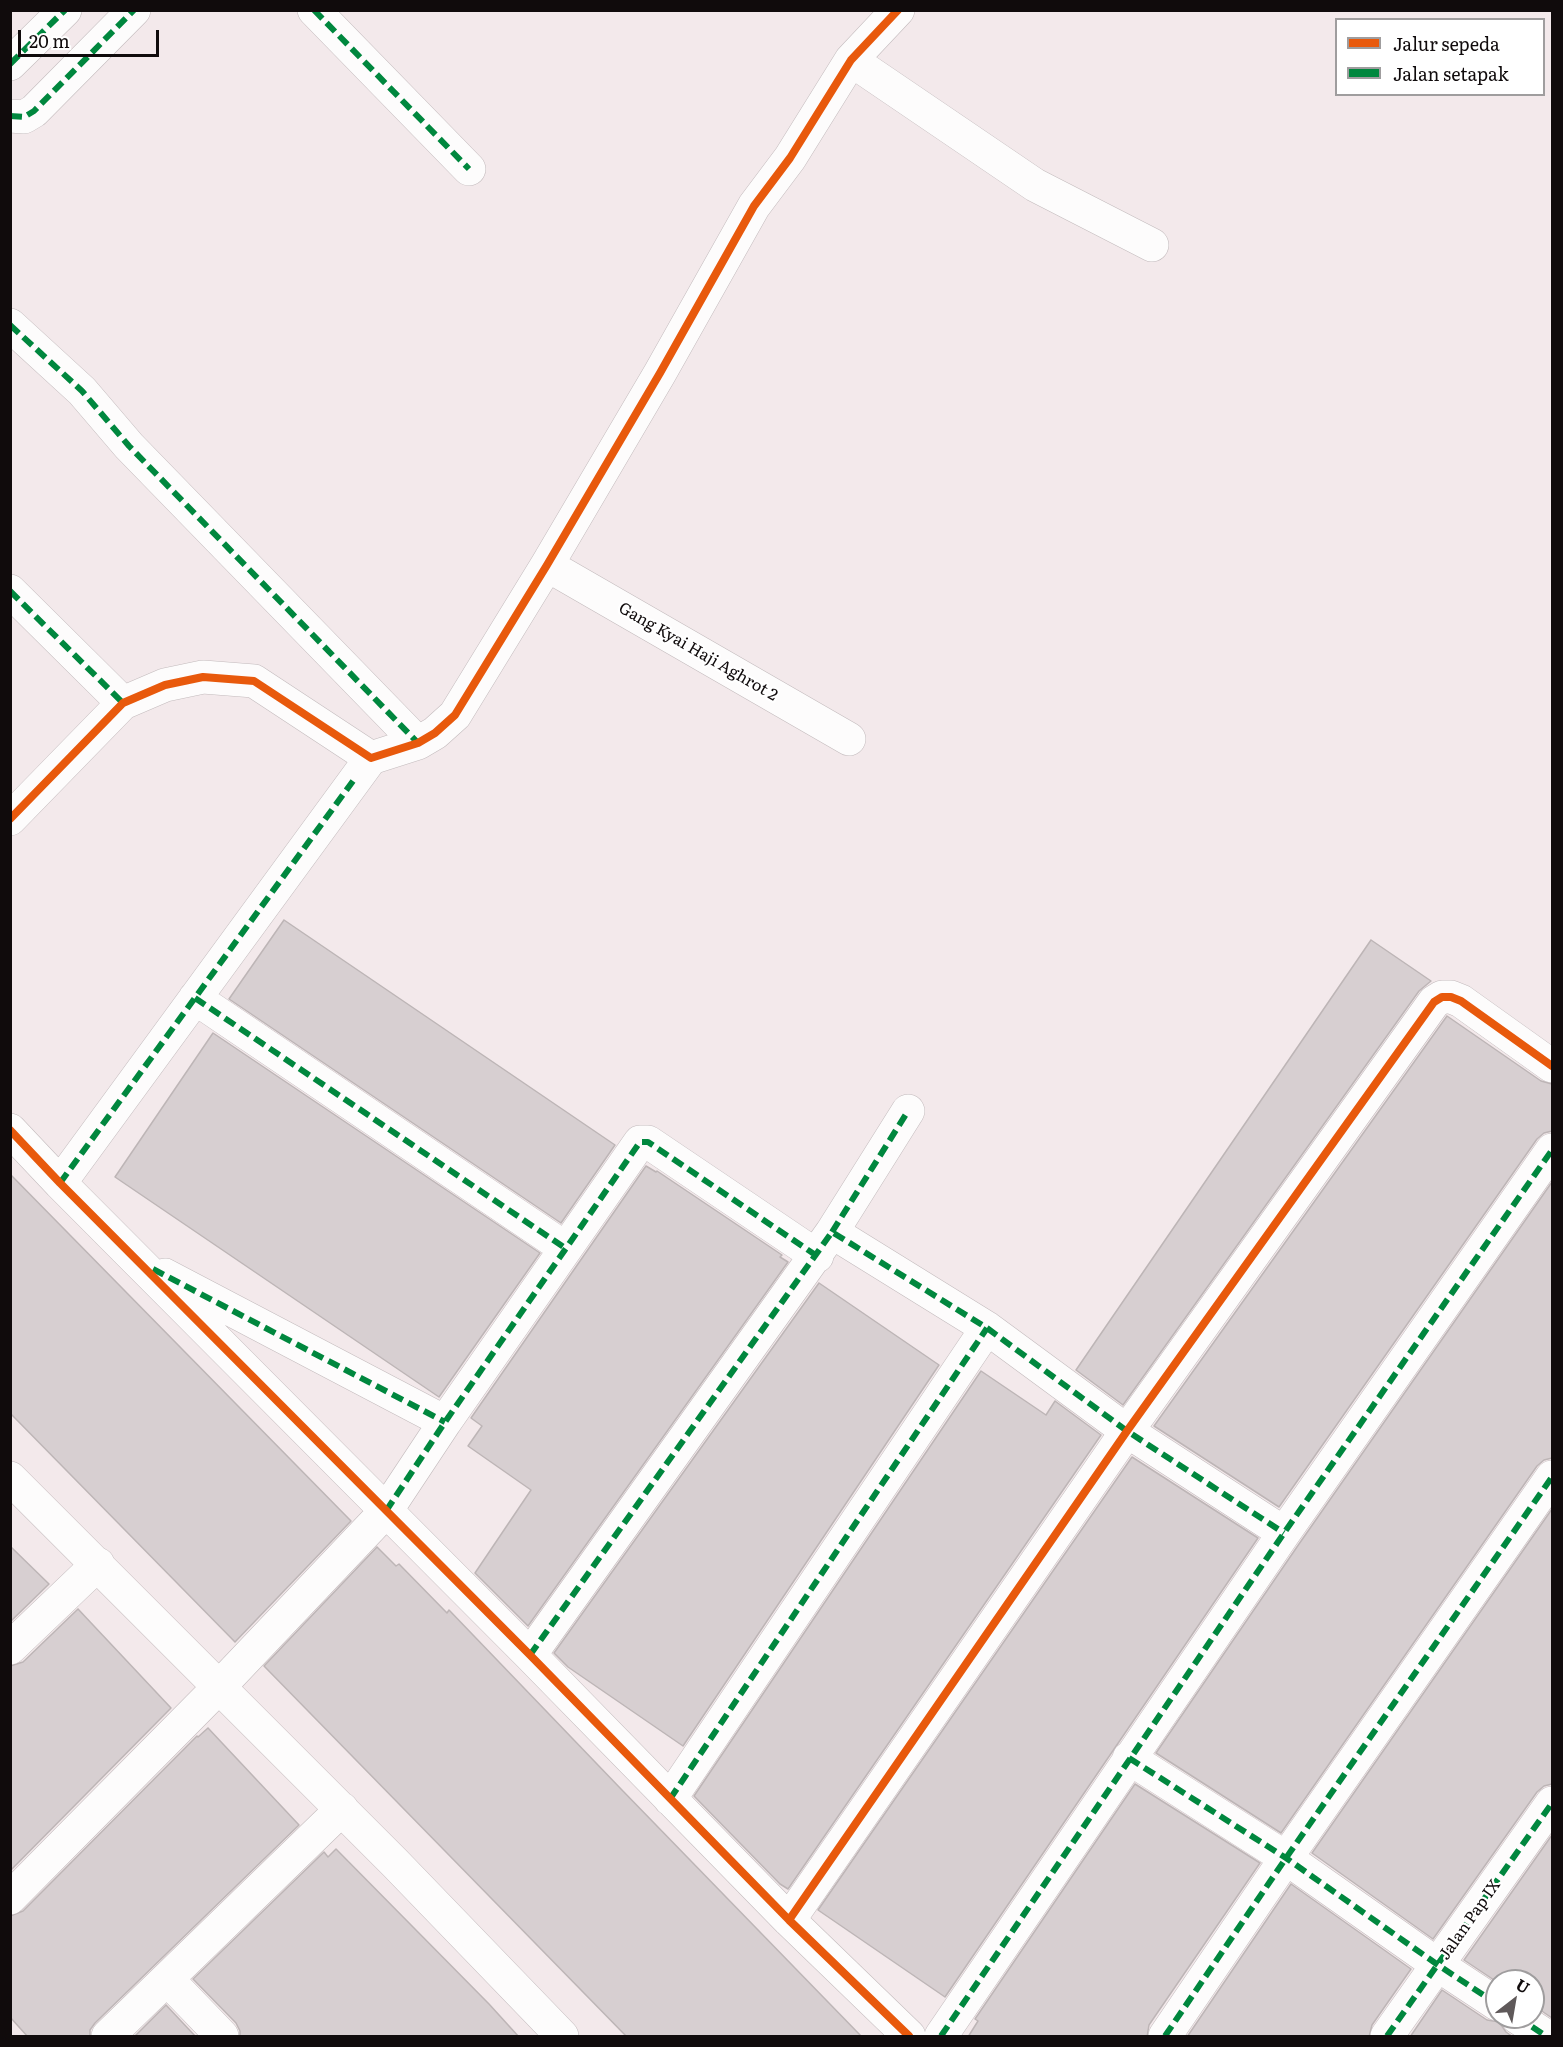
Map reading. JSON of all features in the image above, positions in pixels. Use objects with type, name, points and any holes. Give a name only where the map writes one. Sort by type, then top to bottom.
[{"type":"street","points":[[10,64],[65,10]]},
{"type":"street","points":[[10,116],[24,117],[34,111],[134,10]]},
{"type":"street","points":[[314,10],[469,169]]},
{"type":"street","points":[[60,1183],[371,758],[418,743],[435,733],[454,715],[547,565],[660,374],[754,206],[790,158],[851,60],[898,10]]},
{"type":"street","points":[[851,60],[1035,185],[1152,245]]},
{"type":"street","points":[[10,325],[82,391],[129,446],[418,743]]},
{"type":"street","name":"Gang Kyai Haji Aghrot 2","points":[[547,565],[849,739]]},
{"type":"street","points":[[10,591],[123,703]]},
{"type":"street","points":[[10,819],[123,703],[165,686],[203,677],[254,681],[371,758]]},
{"type":"street","points":[[789,1920],[1127,1431],[1434,1002],[1442,997],[1451,997],[1461,1001],[1552,1066]]},
{"type":"street","points":[[195,998],[565,1248]]},
{"type":"street","points":[[530,1655],[824,1244],[908,1111]]},
{"type":"street","points":[[10,1130],[789,1920],[909,2037]]},
{"type":"street","points":[[10,1898],[219,1687],[386,1510],[640,1142],[648,1142],[824,1244],[987,1328],[1127,1431],[1284,1533]]},
{"type":"street","points":[[941,2037],[1284,1533],[1552,1150]]},
{"type":"street","points":[[137,1260],[445,1422]]},
{"type":"street","points":[[670,1799],[987,1328]]},
{"type":"street","points":[[1165,2037],[1286,1858],[1552,1477]]},
{"type":"street","points":[[10,1479],[342,1809],[562,2037]]},
{"type":"street","points":[[10,1648],[98,1564]]},
{"type":"street","points":[[1130,1758],[1286,1858],[1485,1996]]},
{"type":"street","name":"Jalan Pap IX","points":[[1387,2037],[1552,1803]]},
{"type":"street","points":[[108,2037],[342,1809]]},
{"type":"street","points":[[168,1980],[222,2037]]},
{"type":"building","points":[[284,920],[615,1145],[561,1223],[229,999]]},
{"type":"building","points":[[1371,940],[1431,981],[1419,991],[1123,1405],[1076,1370]]},
{"type":"building","points":[[1447,1016],[1541,1081],[1552,1084],[1552,1131],[1544,1133],[1537,1139],[1279,1507],[1154,1426]]},
{"type":"building","points":[[213,1033],[540,1253],[439,1397],[115,1177]]},
{"type":"building","points":[[646,1166],[657,1171],[782,1255],[780,1257],[788,1262],[528,1626],[475,1573],[531,1490],[468,1446],[482,1426],[471,1418]]},
{"type":"building","points":[[10,1174],[351,1521],[235,1642],[10,1413]]},
{"type":"building","points":[[1552,1182],[1552,1458],[1544,1460],[1537,1466],[1281,1833],[1156,1753]]},
{"type":"building","points":[[819,1283],[939,1365],[683,1746],[568,1667],[554,1653]]},
{"type":"building","points":[[981,1371],[1046,1415],[1055,1401],[1101,1435],[788,1889],[780,1884],[694,1796]]},
{"type":"building","points":[[1132,1457],[1258,1538],[945,1997],[818,1910]]},
{"type":"building","points":[[1552,1509],[1552,1784],[1544,1786],[1537,1792],[1433,1939],[1312,1853]]},
{"type":"building","points":[[10,1546],[49,1584],[10,1622]]},
{"type":"building","points":[[377,1547],[396,1566],[399,1564],[447,1613],[449,1610],[862,2037],[627,2037],[264,1666]]},
{"type":"building","points":[[78,1609],[171,1708],[10,1871],[10,1666],[23,1662]]},
{"type":"building","points":[[208,1728],[299,1825],[95,2023],[90,2030],[90,2037],[28,2037],[10,2017],[10,1916],[23,1911],[197,1736]]},
{"type":"building","points":[[1135,1784],[1260,1863],[1149,2025],[1147,2037],[968,2037],[978,2021],[975,2019]]},
{"type":"building","points":[[1552,1835],[1552,2018],[1545,2013],[1545,1969],[1485,1969],[1485,1974],[1464,1960]]},
{"type":"building","points":[[336,1849],[519,2037],[240,2037],[236,2023],[193,1979],[324,1852],[328,1857]]},
{"type":"building","points":[[1291,1884],[1411,1969],[1372,2025],[1369,2037],[1187,2037]]},
{"type":"building","points":[[1442,1990],[1485,2019],[1485,2029],[1504,2029],[1513,2037],[1410,2037]]},
{"type":"building","points":[[166,2005],[196,2037],[134,2037]]},
{"type":"marked path","points":[[10,64],[65,10]]},
{"type":"marked path","points":[[10,116],[24,117],[34,111],[134,10]]},
{"type":"marked path","points":[[314,10],[469,169]]},
{"type":"marked path","points":[[10,325],[82,391],[129,446],[418,743]]},
{"type":"marked path","points":[[10,591],[123,703]]},
{"type":"marked path","points":[[60,1183],[353,781]]},
{"type":"marked path","points":[[195,998],[565,1248]]},
{"type":"marked path","points":[[832,1232],[908,1111]]},
{"type":"marked path","points":[[386,1511],[445,1422],[640,1142],[648,1142],[817,1256]]},
{"type":"marked path","points":[[941,2036],[1284,1533],[1552,1150]]},
{"type":"marked path","points":[[530,1655],[832,1232],[987,1328],[1127,1431],[1284,1533]]},
{"type":"marked path","points":[[153,1269],[445,1422]]},
{"type":"marked path","points":[[670,1799],[987,1328]]},
{"type":"marked path","points":[[1165,2036],[1286,1858],[1552,1477]]},
{"type":"marked path","points":[[1129,1758],[1286,1858],[1485,1996]]},
{"type":"marked path","points":[[1387,2036],[1552,1803]]},
{"type":"marked path","points":[[1535,2029],[1546,2036]]},
{"type":"cycle path","points":[[10,819],[123,703],[165,685],[203,677],[254,681],[371,758],[418,743],[435,733],[455,715],[660,373],[754,206],[790,158],[851,60],[898,10]]},
{"type":"cycle path","points":[[789,1920],[1127,1431],[1434,1002],[1442,997],[1451,997],[1461,1001],[1552,1066]]},
{"type":"cycle path","points":[[10,1130],[789,1920],[909,2036]]}]
